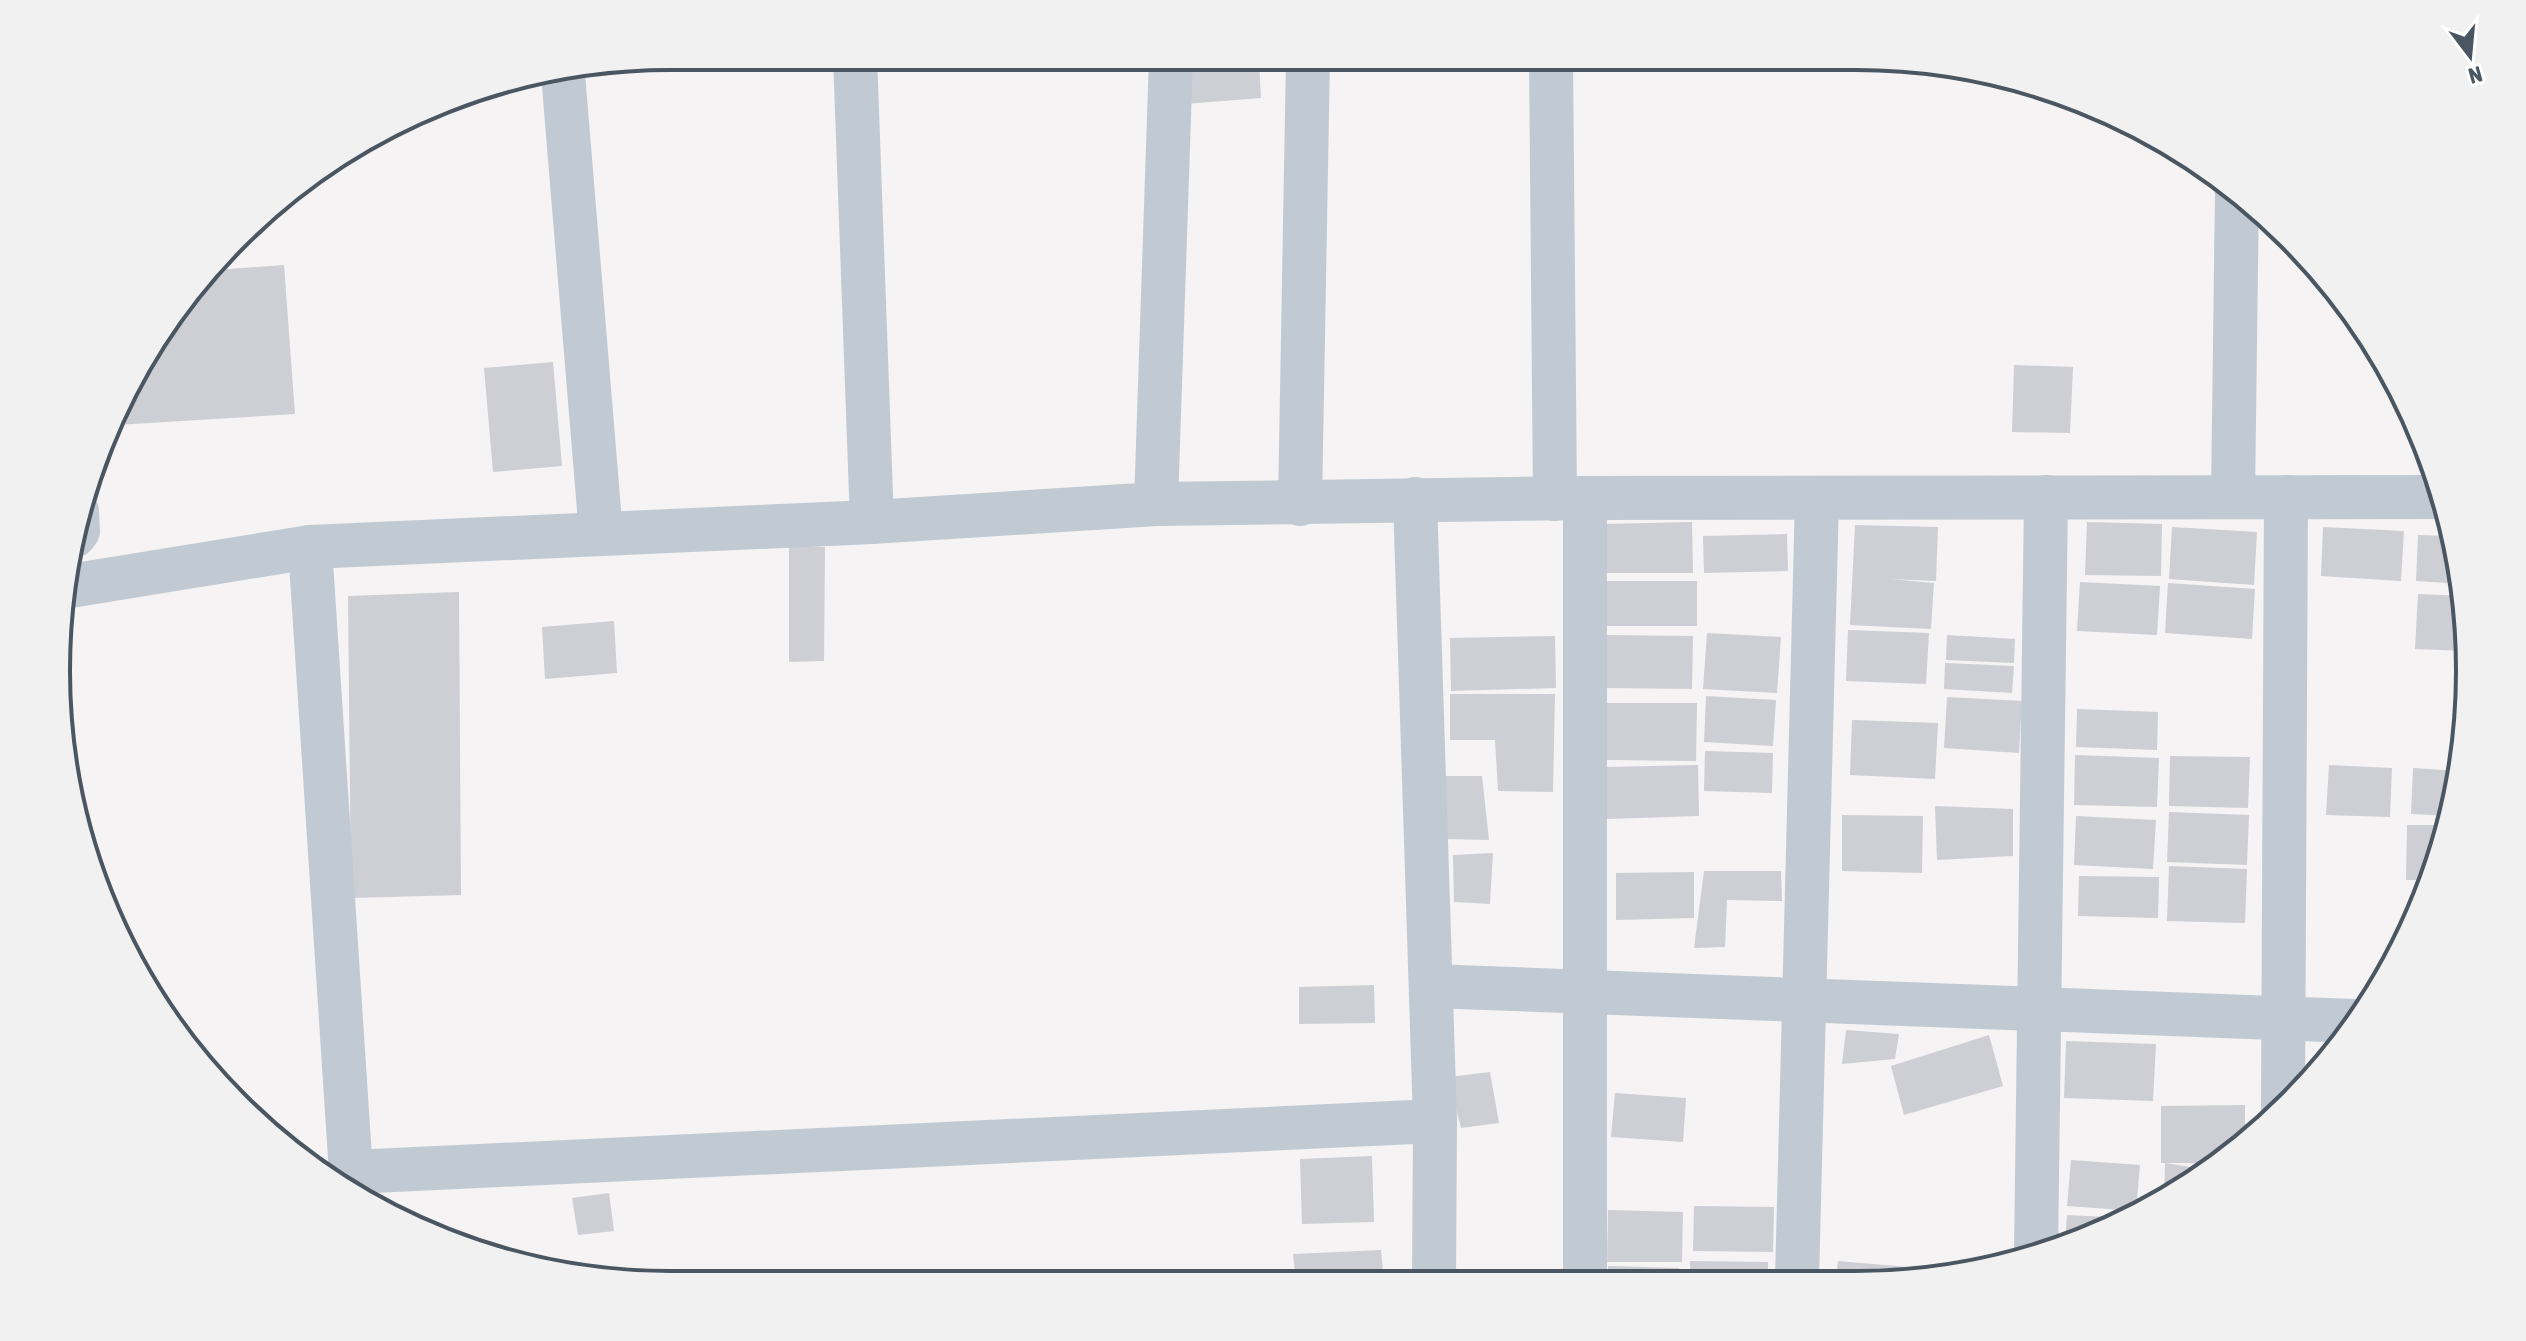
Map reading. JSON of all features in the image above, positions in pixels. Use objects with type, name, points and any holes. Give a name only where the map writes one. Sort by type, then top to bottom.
[{"type":"street","points":[[856,70],[872,522]]},
{"type":"street","points":[[1156,504],[1171,70]]},
{"type":"street","points":[[1300,504],[1308,70]]},
{"type":"street","points":[[1552,70],[1570,498],[1585,992],[1585,1271]]},
{"type":"street","points":[[564,80],[601,534]]},
{"type":"street","points":[[2233,497],[2237,207]]},
{"type":"street","points":[[2036,1243],[2046,497]]},
{"type":"street","points":[[2283,1092],[2286,497]]},
{"type":"street","points":[[76,585],[310,547],[872,522],[1156,504],[1570,498],[2430,497]]},
{"type":"street","points":[[1797,1271],[1817,498]]},
{"type":"street","points":[[1415,499],[1435,1121],[1434,1271]]},
{"type":"street","points":[[310,547],[352,1180]]},
{"type":"street","points":[[1431,986],[2343,1021]]},
{"type":"street","points":[[353,1180],[1435,1121]]},
{"type":"building","points":[[1183,70],[1259,70],[1261,98],[1185,104]]},
{"type":"building","points":[[284,265],[295,414],[123,425],[150,370],[171,337],[224,269]]},
{"type":"building","points":[[553,362],[562,466],[493,472],[484,368]]},
{"type":"building","points":[[2014,365],[2073,367],[2070,433],[2012,432]]},
{"type":"building","points":[[1692,522],[1693,573],[1605,573],[1604,524]]},
{"type":"building","points":[[2087,522],[2162,524],[2161,576],[2085,575]]},
{"type":"building","points":[[1855,525],[1938,527],[1936,581],[1890,579],[1934,583],[1931,629],[1850,625]]},
{"type":"building","points":[[2172,527],[2257,532],[2254,585],[2169,579]]},
{"type":"building","points":[[2323,527],[2404,531],[2401,581],[2321,576]]},
{"type":"building","points":[[1787,534],[1788,571],[1704,573],[1703,536]]},
{"type":"building","points":[[2418,535],[2440,536],[2449,583],[2416,581]]},
{"type":"building","points":[[789,546],[825,547],[824,661],[789,662]]},
{"type":"building","points":[[1607,581],[1697,581],[1697,626],[1607,626]]},
{"type":"building","points":[[2080,582],[2160,586],[2157,635],[2077,631]]},
{"type":"building","points":[[2168,583],[2255,589],[2252,639],[2165,633]]},
{"type":"building","points":[[459,592],[461,895],[351,898],[348,596]]},
{"type":"building","points":[[2418,594],[2451,595],[2456,651],[2415,649]]},
{"type":"building","points":[[614,621],[617,673],[545,679],[542,627]]},
{"type":"building","points":[[1848,630],[1929,633],[1926,684],[1846,681]]},
{"type":"building","points":[[1707,633],[1781,637],[1777,693],[1703,689]]},
{"type":"building","points":[[1606,635],[1693,636],[1692,689],[1605,688]]},
{"type":"building","points":[[1947,635],[2015,639],[2014,663],[1946,660]]},
{"type":"building","points":[[1555,636],[1556,688],[1451,691],[1450,638]]},
{"type":"building","points":[[1945,663],[2014,666],[2012,693],[1944,689]]},
{"type":"building","points":[[1450,694],[1555,694],[1553,792],[1498,791],[1495,740],[1450,740]]},
{"type":"building","points":[[1706,696],[1776,700],[1773,746],[1704,742]]},
{"type":"building","points":[[1947,697],[2022,701],[2019,753],[1944,748]]},
{"type":"building","points":[[1607,703],[1697,703],[1696,761],[1606,760]]},
{"type":"building","points":[[2077,709],[2158,712],[2157,750],[2076,747]]},
{"type":"building","points":[[1852,720],[1938,723],[1935,779],[1850,775]]},
{"type":"building","points":[[1705,751],[1773,753],[1772,793],[1704,791]]},
{"type":"building","points":[[2075,755],[2159,758],[2157,807],[2074,805]]},
{"type":"building","points":[[2170,756],[2250,757],[2248,808],[2169,806]]},
{"type":"building","points":[[1698,765],[1699,816],[1607,819],[1606,767]]},
{"type":"building","points":[[2329,765],[2392,768],[2390,817],[2326,815]]},
{"type":"building","points":[[2413,768],[2447,770],[2438,815],[2411,814]]},
{"type":"building","points":[[1443,776],[1482,776],[1489,840],[1445,839]]},
{"type":"building","points":[[1935,806],[2013,809],[2013,856],[1937,860]]},
{"type":"building","points":[[2169,812],[2249,815],[2247,865],[2167,862]]},
{"type":"building","points":[[1842,815],[1923,816],[1922,873],[1842,871]]},
{"type":"building","points":[[2076,816],[2156,820],[2153,869],[2074,865]]},
{"type":"building","points":[[2407,825],[2436,825],[2418,880],[2406,880]]},
{"type":"building","points":[[1493,853],[1490,904],[1454,902],[1453,855]]},
{"type":"building","points":[[2169,866],[2247,869],[2245,923],[2167,921]]},
{"type":"building","points":[[1704,871],[1781,871],[1782,901],[1727,900],[1725,947],[1694,948]]},
{"type":"building","points":[[1694,872],[1694,918],[1616,920],[1616,873]]},
{"type":"building","points":[[2079,876],[2159,877],[2158,918],[2078,916]]},
{"type":"building","points":[[1374,985],[1375,1023],[1299,1024],[1299,987]]},
{"type":"building","points":[[1846,1030],[1899,1034],[1895,1059],[1842,1064]]},
{"type":"building","points":[[1989,1035],[2003,1086],[1904,1115],[1891,1066]]},
{"type":"building","points":[[2066,1041],[2156,1044],[2153,1101],[2064,1098]]},
{"type":"building","points":[[1490,1072],[1499,1123],[1461,1128],[1448,1077]]},
{"type":"building","points":[[1615,1093],[1686,1098],[1683,1142],[1611,1137]]},
{"type":"building","points":[[2245,1105],[2245,1127],[2199,1163],[2161,1163],[2161,1106]]},
{"type":"building","points":[[1372,1156],[1374,1222],[1302,1224],[1300,1159]]},
{"type":"building","points":[[2071,1160],[2140,1165],[2137,1201],[2119,1210],[2067,1206]]},
{"type":"building","points":[[2165,1163],[2193,1167],[2189,1170],[2164,1186]]},
{"type":"building","points":[[609,1193],[614,1231],[578,1235],[572,1198]]},
{"type":"building","points":[[1694,1206],[1774,1207],[1773,1252],[1693,1251]]},
{"type":"building","points":[[1608,1210],[1683,1212],[1682,1262],[1607,1262]]},
{"type":"building","points":[[2067,1215],[2103,1217],[2085,1225],[2066,1232]]},
{"type":"building","points":[[1381,1250],[1383,1271],[1295,1271],[1293,1254]]},
{"type":"building","points":[[1690,1261],[1768,1262],[1768,1271],[1690,1271]]},
{"type":"building","points":[[1838,1261],[1917,1268],[1895,1270],[1837,1271]]},
{"type":"building","points":[[1608,1266],[1679,1268],[1679,1271],[1608,1271]]}]
